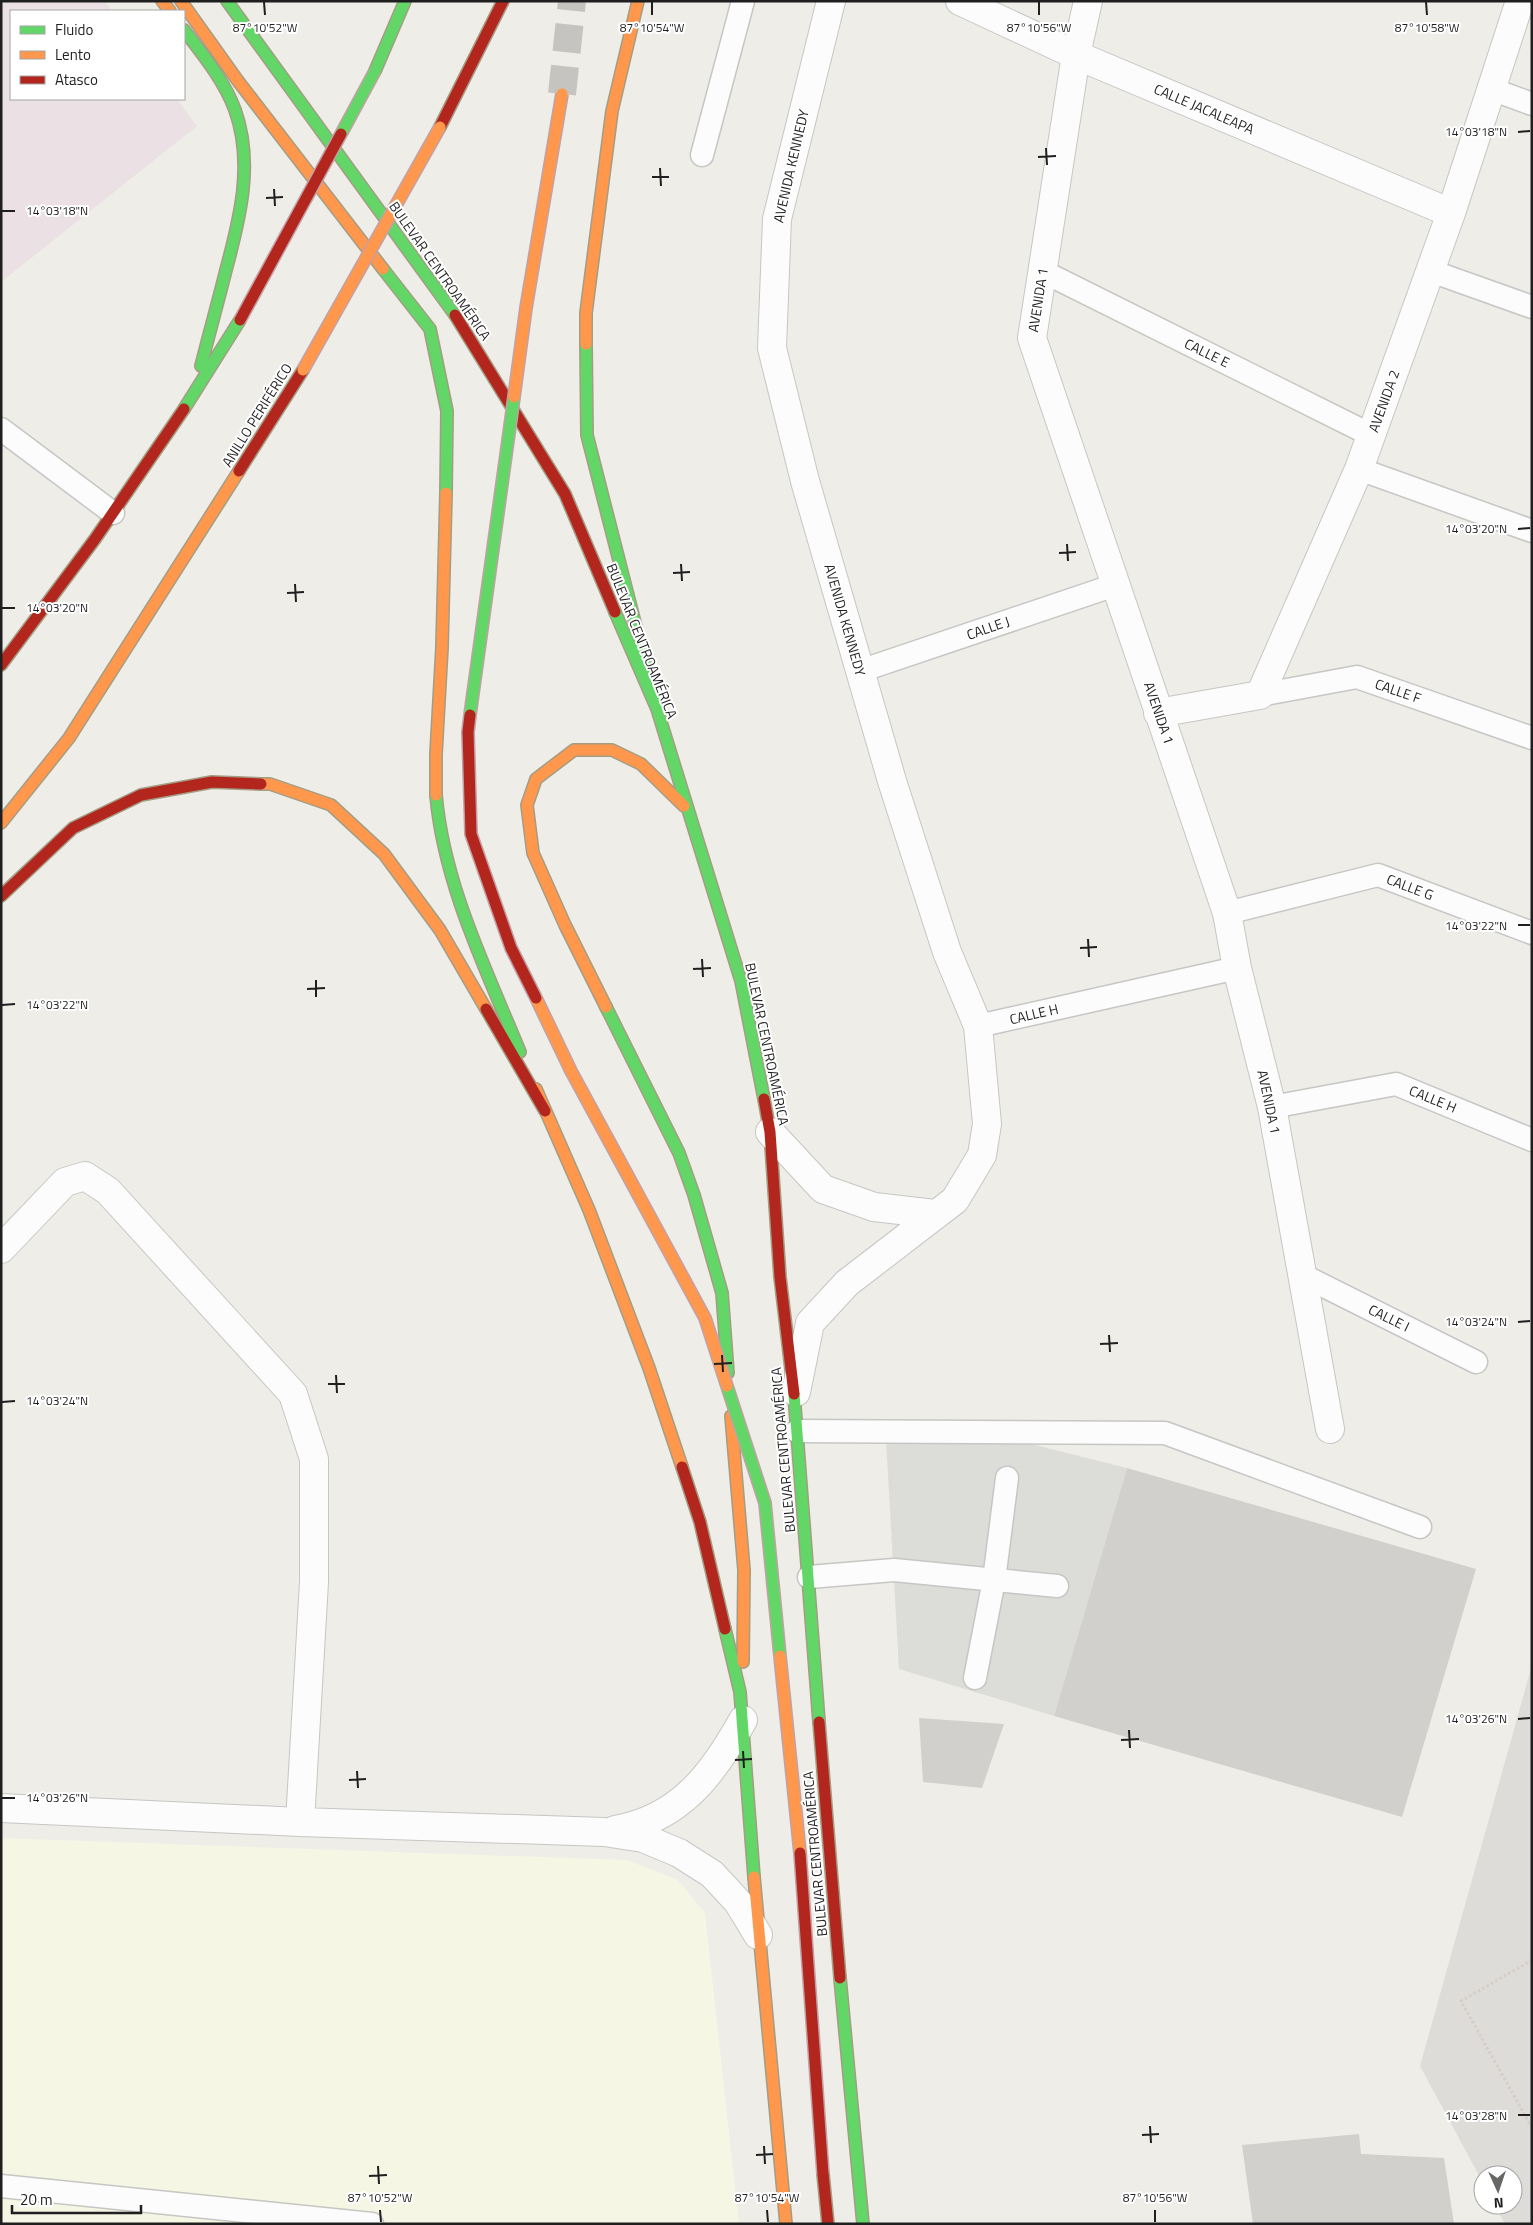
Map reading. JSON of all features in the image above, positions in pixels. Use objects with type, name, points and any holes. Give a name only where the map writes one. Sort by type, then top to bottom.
[{"type":"main road","points":[[181,1],[238,81],[430,329],[447,411],[440,680],[435,741],[437,810],[440,829],[465,916],[545,1111],[589,1210],[652,1377],[700,1522],[740,1692]]},
{"type":"main road","name":"BULEVAR CENTROAMÉRICA","points":[[227,1],[450,307],[565,494],[657,709],[686,809],[741,981],[770,1132],[780,1278],[795,1400],[828,1845],[863,2224]]},
{"type":"main road","points":[[1,665],[113,513],[192,397],[240,320],[375,71],[405,1]]},
{"type":"main road","name":"ANILLO PERIFÉRICO","points":[[1,823],[69,738],[303,370],[440,127],[503,1]]},
{"type":"main road","points":[[638,1],[612,111],[586,313],[587,435],[657,709]]},
{"type":"main road","points":[[185,31],[216,72],[235,109],[243,138],[246,179],[241,213],[192,397]]},
{"type":"main road","points":[[562,94],[526,308],[468,732],[471,834],[511,948],[571,1071],[705,1318],[765,1503],[803,1888],[828,2224]]},
{"type":"main road","points":[[686,809],[641,764],[612,750],[574,750],[536,779],[527,805],[533,853],[565,925],[679,1153],[694,1195],[722,1293],[744,1570],[744,1636],[740,1692],[758,1935],[786,2224]]},
{"type":"main road","points":[[1,896],[73,828],[141,795],[212,782],[270,784],[332,806],[384,854],[440,930],[545,1111]]},
{"type":"street","name":"AVENIDA KENNEDY","points":[[795,1400],[810,1323],[847,1282],[955,1200],[982,1156],[987,1124],[978,1026],[947,952],[892,781],[805,482],[772,348],[777,219],[832,1]]},
{"type":"street","name":"CALLE JACALEAPA","points":[[960,1],[1076,55],[1451,213]]},
{"type":"street","name":"AVENIDA 1","points":[[1088,1],[1076,55],[1032,338],[1227,913],[1237,968],[1272,1108],[1330,1429]]},
{"type":"street","name":"AVENIDA 2","points":[[1260,695],[1359,469],[1372,435],[1451,213],[1520,1]]},
{"type":"street","points":[[1158,713],[1260,695]]},
{"type":"street","points":[[770,1132],[823,1189],[874,1207],[935,1214]]},
{"type":"street","points":[[1,1249],[65,1182],[85,1176],[108,1191],[293,1394],[314,1459],[314,1582],[300,1822]]},
{"type":"street","points":[[604,1832],[634,1827],[662,1815],[687,1798],[725,1751],[742,1720]]},
{"type":"street","points":[[1,1808],[300,1822],[604,1832],[643,1838],[679,1852],[712,1874],[738,1902],[758,1935]]},
{"type":"lane","points":[[702,155],[743,1]]},
{"type":"lane","points":[[1491,88],[1532,104]]},
{"type":"lane","name":"CALLE E","points":[[1042,271],[1372,435]]},
{"type":"lane","points":[[1430,271],[1532,307]]},
{"type":"lane","points":[[1,429],[113,513]]},
{"type":"lane","points":[[1359,469],[1532,531]]},
{"type":"lane","name":"CALLE J","points":[[860,671],[1115,585]]},
{"type":"lane","name":"CALLE F","points":[[1260,695],[1357,677],[1532,738]]},
{"type":"lane","name":"CALLE G","points":[[1227,913],[1378,875],[1532,933]]},
{"type":"lane","name":"CALLE H","points":[[978,1026],[1237,968]]},
{"type":"lane","name":"CALLE H","points":[[1272,1108],[1396,1084],[1532,1140]]},
{"type":"lane","name":"CALLE I","points":[[1302,1275],[1476,1362]]},
{"type":"lane","points":[[797,1431],[1164,1433],[1420,1527]]},
{"type":"lane","points":[[974,1678],[994,1580],[1007,1478]]},
{"type":"lane","points":[[809,1577],[894,1570],[1057,1586]]},
{"type":"lane","points":[[1,2186],[372,2224]]},
{"type":"path","points":[[1532,1960],[1461,2002],[1532,2128]]},
{"type":"shaded area","points":[[1,1],[105,1],[111,10],[10,10],[10,100],[178,100],[197,126],[1,282]]},
{"type":"shaded area","points":[[886,1439],[1023,1442],[1127,1468],[1054,1716],[899,1669]]},
{"type":"shaded area","points":[[1532,1665],[1532,2224],[1505,2224],[1500,2215],[1523,2215],[1523,2165],[1473,2165],[1420,2066]]},
{"type":"shaded area","points":[[1,1838],[627,1860],[678,1880],[705,1913],[739,2224],[1,2224]]},
{"type":"building","points":[[1127,1468],[1476,1569],[1402,1817],[1054,1716]]},
{"type":"building","points":[[919,1718],[1004,1724],[982,1788],[923,1782]]},
{"type":"building","points":[[1359,2134],[1361,2154],[1444,2158],[1454,2224],[1253,2224],[1242,2145]]},
{"type":"tunnel","points":[[562,94],[572,1]]},
{"type":"traffic: fast","points":[[227,1],[455,315]]},
{"type":"traffic: fast","points":[[375,71],[405,1]]},
{"type":"traffic: fast","points":[[185,31],[225,88],[235,110],[244,150],[243,190],[236,231],[201,366]]},
{"type":"traffic: fast","points":[[341,134],[375,71]]},
{"type":"traffic: fast","points":[[383,269],[430,329],[447,411],[446,493]]},
{"type":"traffic: fast","points":[[184,409],[240,320]]},
{"type":"traffic: fast","points":[[586,344],[587,435],[657,709]]},
{"type":"traffic: fast","points":[[470,715],[514,397]]},
{"type":"traffic: fast","points":[[615,612],[657,709],[741,981],[764,1099]]},
{"type":"traffic: fast","points":[[436,795],[441,828],[457,894],[468,926],[520,1052]]},
{"type":"traffic: fast","points":[[606,1007],[679,1153],[694,1195],[722,1293],[728,1373]]},
{"type":"traffic: fast","points":[[727,1386],[765,1503],[780,1656]]},
{"type":"traffic: fast","points":[[794,1394],[819,1722]]},
{"type":"traffic: fast","points":[[725,1629],[740,1692],[754,1877]]},
{"type":"traffic: fast","points":[[840,1978],[863,2224]]},
{"type":"traffic: slow","points":[[162,1],[169,10]]},
{"type":"traffic: slow","points":[[181,1],[238,81],[383,269]]},
{"type":"traffic: slow","points":[[586,344],[586,313],[612,111],[638,1]]},
{"type":"traffic: slow","points":[[514,397],[526,308],[562,94]]},
{"type":"traffic: slow","points":[[303,370],[440,127]]},
{"type":"traffic: slow","points":[[1,823],[69,738],[239,471]]},
{"type":"traffic: slow","points":[[436,795],[446,493]]},
{"type":"traffic: slow","points":[[606,1007],[565,925],[533,853],[527,805],[536,779],[574,750],[612,750],[641,764],[684,806]]},
{"type":"traffic: slow","points":[[261,784],[270,784],[331,805],[384,854],[440,930],[486,1009]]},
{"type":"traffic: slow","points":[[536,998],[571,1071],[705,1318],[727,1386]]},
{"type":"traffic: slow","points":[[536,1089],[589,1210],[649,1368],[682,1467]]},
{"type":"traffic: slow","points":[[731,1416],[744,1570],[743,1662]]},
{"type":"traffic: slow","points":[[780,1656],[800,1853]]},
{"type":"traffic: slow","points":[[754,1877],[786,2224]]},
{"type":"traffic: jam","points":[[440,127],[503,1]]},
{"type":"traffic: jam","points":[[240,320],[341,134]]},
{"type":"traffic: jam","points":[[455,315],[565,494],[615,612]]},
{"type":"traffic: jam","points":[[239,471],[303,370]]},
{"type":"traffic: jam","points":[[1,665],[95,539],[184,409]]},
{"type":"traffic: jam","points":[[470,715],[468,732],[471,834],[511,948],[536,998]]},
{"type":"traffic: jam","points":[[1,896],[73,828],[141,795],[212,782],[261,784]]},
{"type":"traffic: jam","points":[[486,1009],[545,1111]]},
{"type":"traffic: jam","points":[[764,1099],[770,1132],[780,1277],[794,1394]]},
{"type":"traffic: jam","points":[[682,1467],[700,1522],[725,1629]]},
{"type":"traffic: jam","points":[[819,1722],[840,1978]]},
{"type":"traffic: jam","points":[[800,1853],[823,2174]]},
{"type":"traffic: jam","points":[[823,2174],[828,2224]]}]
